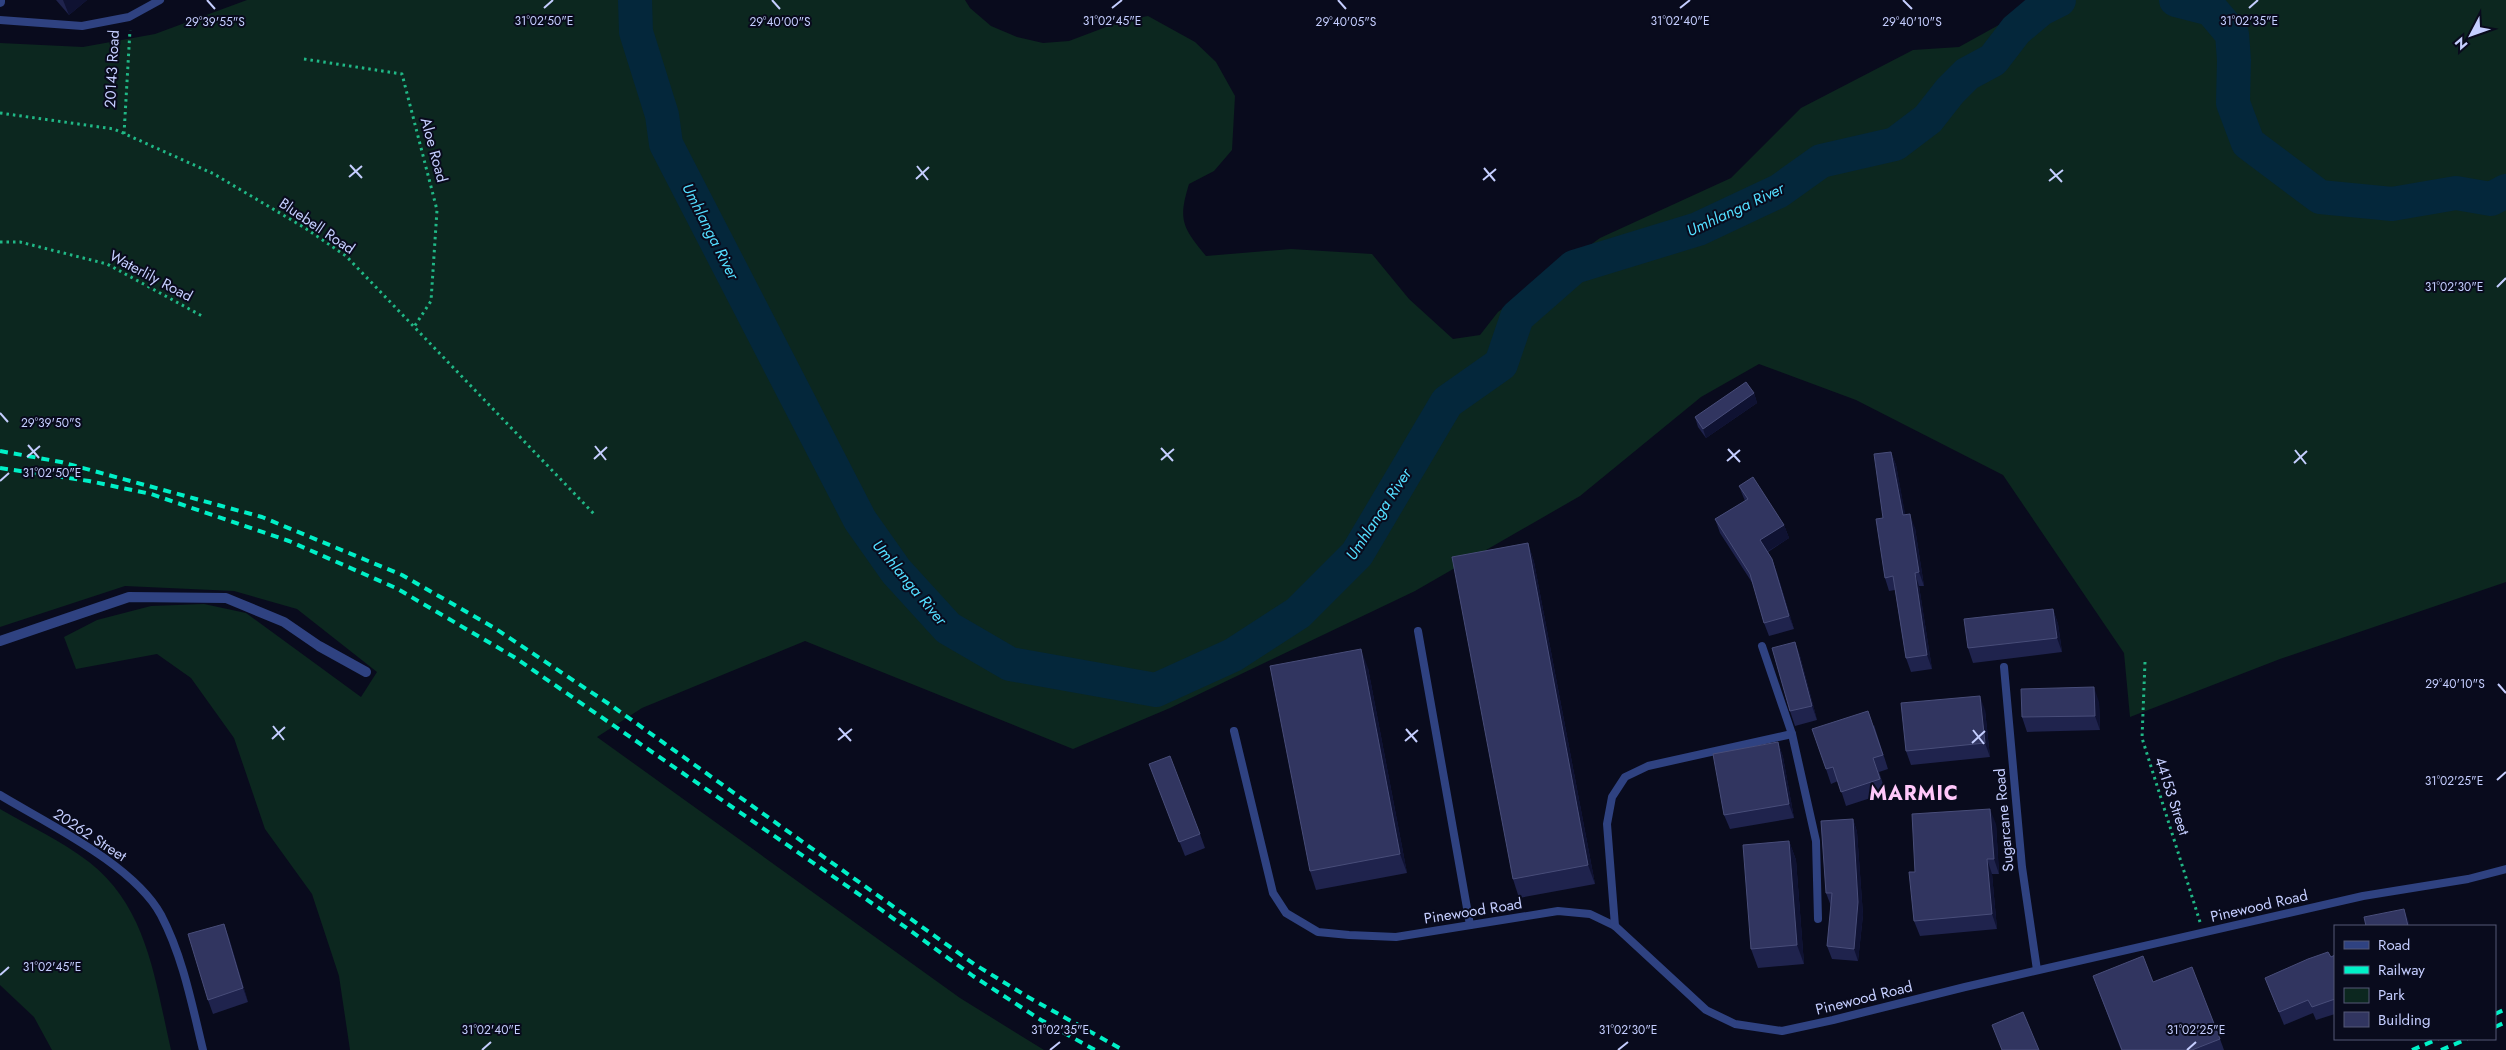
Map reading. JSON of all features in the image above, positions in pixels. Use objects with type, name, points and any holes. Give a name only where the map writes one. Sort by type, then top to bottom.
[{"type":"street","points":[[0,641],[129,597],[226,598],[284,622],[319,646],[366,672]]},
{"type":"lane","points":[[129,17],[160,0]]},
{"type":"lane","name":"20143 Road","points":[[0,20],[82,26],[129,17]]},
{"type":"lane","points":[[1418,631],[1470,925]]},
{"type":"lane","points":[[1762,646],[1792,734],[1816,841],[1818,919]]},
{"type":"lane","name":"Sugarcane Road","points":[[2004,667],[2022,867],[2037,970]]},
{"type":"lane","name":"Pinewood Road","points":[[1234,731],[1273,893],[1286,913],[1318,932],[1396,937],[1558,911],[1590,914],[1615,926],[1706,1010],[1735,1024],[1782,1031],[2037,970],[2363,896],[2468,879],[2506,869]]},
{"type":"lane","points":[[1615,926],[1607,824],[1612,797],[1625,777],[1648,766],[1792,734]]},
{"type":"lane","name":"20262 Street","points":[[0,796],[115,867],[145,895],[160,914],[176,948],[203,1050]]},
{"type":"path","name":"20143 Road","points":[[124,134],[129,17]]},
{"type":"path","name":"Aloe Road","points":[[304,59],[402,74],[437,210],[430,301],[414,328]]},
{"type":"path","name":"Bluebell Road","points":[[0,113],[114,129],[214,174],[305,228],[346,256],[595,515]]},
{"type":"path","name":"Waterlily Road","points":[[0,242],[20,242],[107,264],[202,316]]},
{"type":"path","name":"44153 Street","points":[[2144,662],[2142,738],[2204,932]]},
{"type":"green space","points":[[247,0],[965,0],[970,8],[991,26],[1017,37],[1043,43],[1069,41],[1122,21],[1148,16],[1195,42],[1216,62],[1235,96],[1232,150],[1214,171],[1189,184],[1184,206],[1184,223],[1187,230],[1206,256],[1291,249],[1372,254],[1409,299],[1453,339],[1480,335],[1498,312],[1600,238],[1731,178],[1801,108],[1913,50],[1959,47],[2044,0],[2506,0],[2506,582],[2280,659],[2130,717],[2124,653],[2003,475],[1856,400],[1759,364],[1701,397],[1580,496],[1415,591],[1170,708],[1073,749],[805,641],[642,708],[597,737],[960,998],[1044,1050],[350,1050],[339,976],[312,894],[265,829],[234,738],[191,678],[157,654],[76,669],[64,637],[97,620],[151,606],[204,604],[246,613],[361,697],[377,672],[297,609],[234,591],[125,586],[0,627],[0,43],[83,47],[155,34]]},
{"type":"green space","points":[[0,809],[79,854],[109,880],[124,901],[137,924],[154,972],[171,1050],[52,1050],[34,1017],[0,985]]},
{"type":"building","points":[[1746,382],[1754,393],[1703,429],[1695,417]]},
{"type":"building","points":[[1891,452],[1903,515],[1910,514],[1919,572],[1915,573],[1927,655],[1906,658],[1893,576],[1885,578],[1876,519],[1883,518],[1874,454]]},
{"type":"building","points":[[1753,477],[1784,525],[1760,540],[1772,559],[1789,616],[1764,623],[1750,574],[1715,519],[1748,499],[1739,486]]},
{"type":"building","points":[[1528,543],[1588,865],[1513,879],[1452,557]]},
{"type":"building","points":[[2053,609],[2057,638],[1968,648],[1964,619]]},
{"type":"building","points":[[1795,642],[1812,706],[1790,711],[1772,648]]},
{"type":"building","points":[[1361,649],[1400,854],[1310,871],[1270,666]]},
{"type":"building","points":[[2094,687],[2095,716],[2022,717],[2021,689]]},
{"type":"building","points":[[1980,696],[1985,743],[1906,751],[1901,703]]},
{"type":"building","points":[[1868,711],[1883,755],[1873,758],[1880,779],[1841,792],[1833,767],[1826,769],[1812,729]]},
{"type":"building","points":[[1778,742],[1789,804],[1724,815],[1713,754]]},
{"type":"building","points":[[1170,756],[1200,834],[1179,842],[1149,764]]},
{"type":"building","points":[[1990,809],[1994,859],[1987,859],[1992,914],[1914,921],[1909,872],[1915,872],[1912,814]]},
{"type":"building","points":[[1853,819],[1858,902],[1854,949],[1827,946],[1832,893],[1826,893],[1821,821]]},
{"type":"building","points":[[1789,841],[1797,945],[1751,949],[1743,845]]},
{"type":"building","points":[[2404,909],[2408,925],[2366,925],[2364,917]]},
{"type":"building","points":[[224,924],[243,988],[208,1000],[188,934]]},
{"type":"building","points":[[2328,952],[2331,957],[2334,956],[2334,999],[2312,1007],[2308,1000],[2279,1012],[2265,978]]},
{"type":"building","points":[[2143,956],[2153,982],[2192,967],[2220,1039],[2192,1050],[2122,1050],[2093,976]]},
{"type":"building","points":[[2023,1012],[2039,1050],[2002,1050],[1992,1025]]},
{"type":"waterway","name":"Umhlanga River","points":[[635,0],[636,32],[662,115],[666,144],[860,520],[896,571],[948,628],[1010,664],[1156,690],[1233,655],[1298,613],[1357,554],[1447,402],[1501,364],[1517,317],[1574,267],[1698,229],[1779,191],[1821,161],[1895,144],[1928,119],[1950,91],[1967,74],[1993,60],[2016,30],[2041,9],[2059,0]]},
{"type":"waterway","name":"Umhlanga River","points":[[2176,0],[2211,9],[2232,34],[2234,60],[2233,103],[2248,143],[2320,197],[2392,204],[2456,193],[2491,199],[2506,191]]},
{"type":"railway","points":[[0,451],[61,462],[262,517],[402,575],[493,627],[612,706],[974,964],[1028,997],[1123,1050]]},
{"type":"railway","points":[[0,468],[89,481],[151,494],[289,541],[396,588],[514,657],[876,906],[973,976],[1041,1020],[1095,1050]]},
{"type":"railway","points":[[2496,1014],[2506,1009]]},
{"type":"railway","points":[[2496,1027],[2506,1022]]},
{"type":"railway","points":[[2412,1050],[2436,1040]]},
{"type":"railway","points":[[2441,1050],[2465,1040]]},
{"type":"district","name":"MARMIC","points":[[1914,793]]}]
